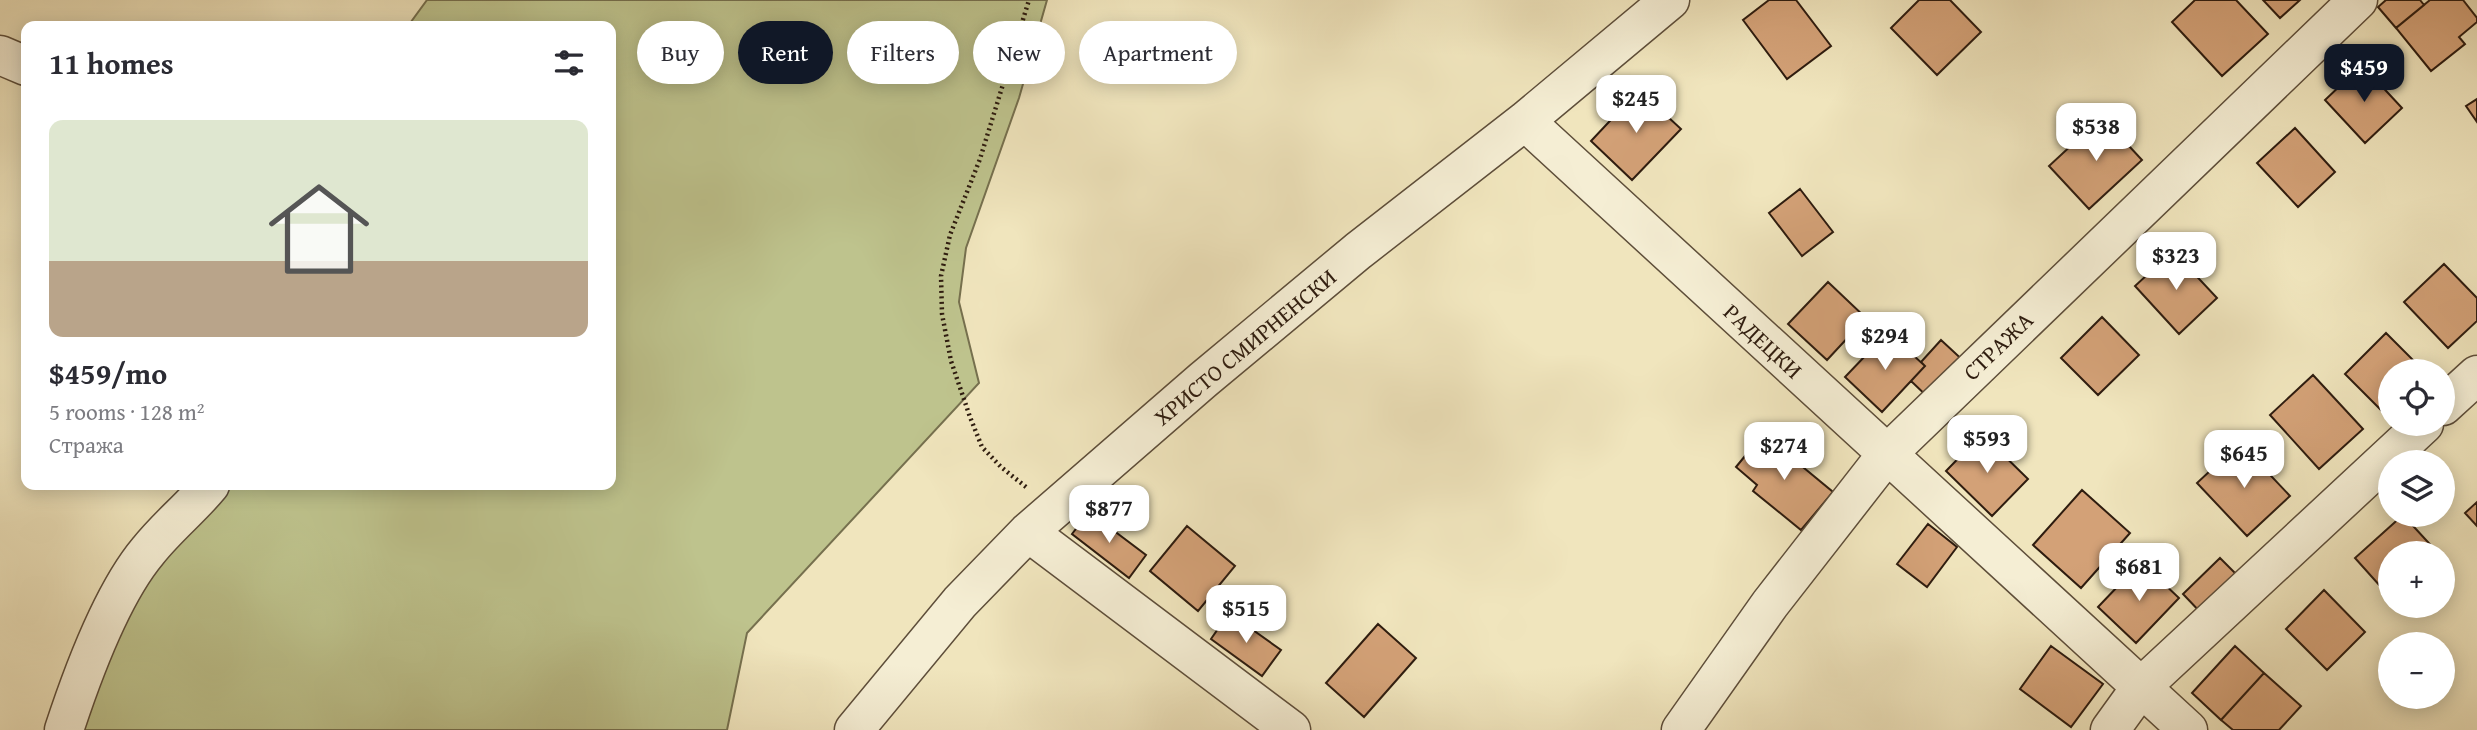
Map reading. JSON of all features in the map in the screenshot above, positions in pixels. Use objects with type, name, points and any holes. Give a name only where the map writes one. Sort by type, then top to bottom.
[{"type":"street","name":"ХРИСТО СМИРНЕНСКИ","points":[[855,730],[960,602],[1042,520],[1203,380],[1358,251],[1525,121],[1670,0]]},
{"type":"street","name":"СТРАЖА","points":[[1681,730],[1770,604],[1887,454],[2358,0]]},
{"type":"street","points":[[0,55],[21,63]]},
{"type":"street","name":"РАДЕЦКИ","points":[[1525,121],[2188,730]]},
{"type":"street","points":[[2455,395],[2477,374]]},
{"type":"street","points":[[2110,730],[2141,687],[2411,436]]},
{"type":"street","points":[[64,730],[80,681],[129,579],[147,552],[205,490]]},
{"type":"street","points":[[1042,520],[1291,730]]},
{"type":"path","points":[[1029,0],[980,159],[950,235],[941,276],[942,314],[951,361],[982,447],[1042,520]]},
{"type":"green space","points":[[427,0],[1047,0],[1041,21],[973,21],[973,84],[1023,84],[966,248],[959,302],[979,383],[747,633],[727,730],[82,730],[139,563],[209,490],[616,490],[616,21],[412,21]]},
{"type":"building","points":[[1769,0],[1796,0],[1831,46],[1787,79],[1743,20]]},
{"type":"building","points":[[1919,0],[1950,0],[1981,32],[1937,75],[1891,28]]},
{"type":"building","points":[[2195,0],[2236,0],[2268,34],[2222,76],[2172,22]]},
{"type":"building","points":[[2263,0],[2300,0],[2280,18]]},
{"type":"building","points":[[2386,0],[2420,0],[2424,5],[2396,28],[2378,7]]},
{"type":"building","points":[[2430,0],[2463,0],[2477,18],[2477,22],[2459,37],[2465,44],[2431,71],[2396,28]]},
{"type":"building","points":[[2362,65],[2402,108],[2365,143],[2325,100]]},
{"type":"building","points":[[1639,90],[1681,129],[1632,180],[1591,141]]},
{"type":"building","points":[[2477,99],[2477,122],[2466,106]]},
{"type":"building","points":[[2102,117],[2142,160],[2089,209],[2049,166]]},
{"type":"building","points":[[2295,128],[2335,172],[2298,207],[2257,163]]},
{"type":"building","points":[[1800,189],[1833,232],[1802,256],[1769,213]]},
{"type":"building","points":[[2173,251],[2217,298],[2179,334],[2135,286]]},
{"type":"building","points":[[2444,264],[2477,298],[2477,321],[2448,348],[2404,302]]},
{"type":"building","points":[[1828,282],[1866,318],[1827,360],[1788,324]]},
{"type":"building","points":[[2102,317],[2139,355],[2098,395],[2061,358]]},
{"type":"building","points":[[1888,332],[1925,366],[1882,412],[1845,377]]},
{"type":"building","points":[[2386,333],[2412,359],[2378,359],[2378,407],[2345,374]]},
{"type":"building","points":[[1941,340],[1968,365],[1933,402],[1911,381],[1925,366],[1921,362]]},
{"type":"building","points":[[2313,375],[2363,429],[2319,469],[2270,415]]},
{"type":"building","points":[[1763,434],[1833,492],[1801,530],[1753,491],[1757,485],[1736,467]]},
{"type":"building","points":[[1982,434],[2028,479],[1992,516],[1946,471]]},
{"type":"building","points":[[2240,443],[2290,496],[2247,536],[2197,483]]},
{"type":"building","points":[[2082,490],[2130,533],[2081,588],[2033,545]]},
{"type":"building","points":[[2477,502],[2477,526],[2465,513]]},
{"type":"building","points":[[1089,512],[1146,555],[1129,578],[1072,534]]},
{"type":"building","points":[[1928,524],[1957,547],[1927,587],[1897,564]]},
{"type":"building","points":[[1187,526],[1235,566],[1198,611],[1150,571]]},
{"type":"building","points":[[2390,527],[2414,527],[2427,541],[2378,541],[2378,584],[2355,558]]},
{"type":"building","points":[[2220,558],[2240,578],[2203,615],[2183,594]]},
{"type":"building","points":[[2141,562],[2179,598],[2136,643],[2098,607]]},
{"type":"building","points":[[2324,590],[2365,632],[2327,670],[2286,629]]},
{"type":"building","points":[[1229,613],[1281,650],[1262,676],[1211,639]]},
{"type":"building","points":[[1378,624],[1416,658],[1364,717],[1326,683]]},
{"type":"building","points":[[2051,646],[2103,684],[2071,727],[2020,689]]},
{"type":"building","points":[[2235,646],[2264,673],[2221,720],[2192,693]]},
{"type":"building","points":[[2264,673],[2301,706],[2279,730],[2233,730],[2221,720]]}]
